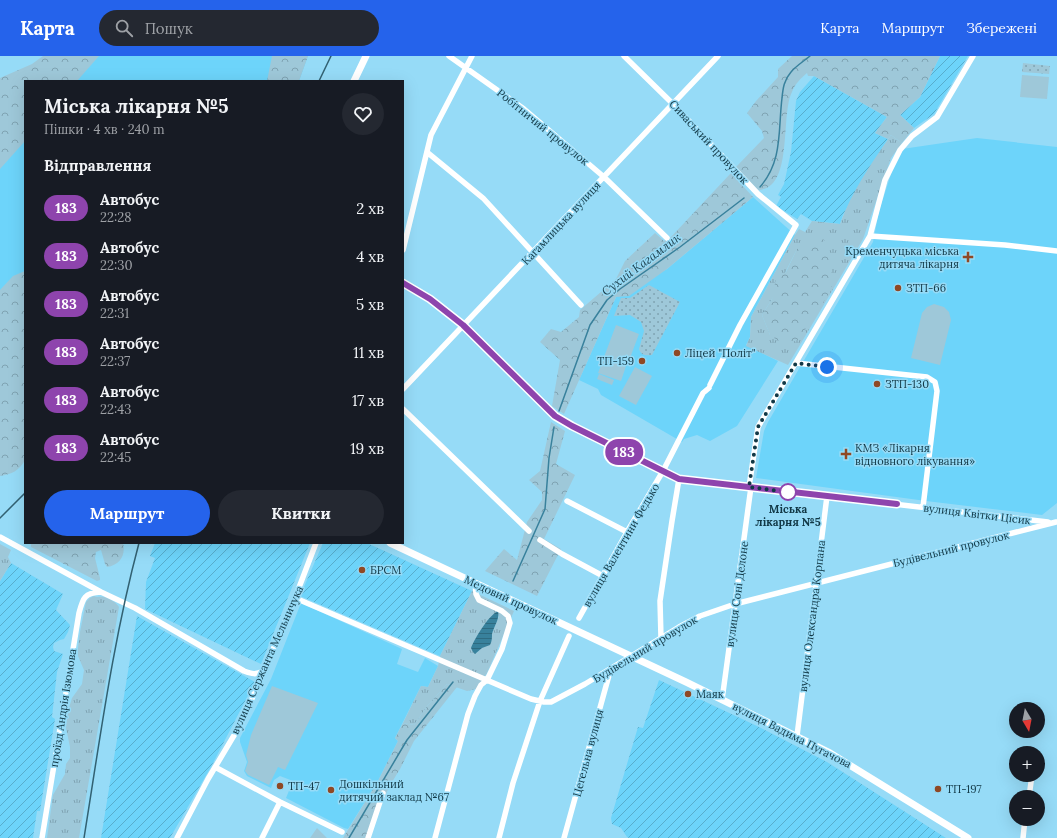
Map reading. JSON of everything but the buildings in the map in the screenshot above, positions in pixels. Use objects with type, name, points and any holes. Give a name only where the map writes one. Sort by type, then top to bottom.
[{"type":"main road","points":[[354,80],[366,56]]},
{"type":"main road","name":"Медовий провулок","points":[[392,544],[631,656]]},
{"type":"main road","name":"вулиця Вадима Пугачова","points":[[631,656],[830,753],[968,838]]},
{"type":"street","name":"Робітничий провулок","points":[[449,56],[524,109],[604,177],[667,238]]},
{"type":"street","points":[[404,246],[432,135],[465,67],[472,56]]},
{"type":"street","name":"Сиваський провулок","points":[[624,56],[673,104],[758,194],[796,225]]},
{"type":"street","name":"Кагамлицька вулиця","points":[[404,389],[718,56]]},
{"type":"street","name":"вулиця Соні Делоне","points":[[722,700],[758,427],[870,236],[885,180],[900,150],[912,136],[937,117],[973,56]]},
{"type":"street","points":[[427,152],[483,198],[581,305]]},
{"type":"street","name":"вулиця Валентини Федько","points":[[579,618],[663,471],[703,393],[709,387],[740,325],[796,225]]},
{"type":"street","points":[[870,236],[1005,245],[1057,251]]},
{"type":"street","points":[[404,284],[430,299],[463,325],[555,416],[572,426],[679,479],[660,601],[660,638]]},
{"type":"street","points":[[796,363],[927,377],[935,382],[937,391],[923,507]]},
{"type":"street","points":[[404,410],[529,531]]},
{"type":"street","name":"вулиця Квітки Цісик","points":[[679,479],[1046,522],[1057,522]]},
{"type":"street","name":"вулиця Олександра Корпана","points":[[797,736],[827,496]]},
{"type":"street","points":[[567,501],[628,532]]},
{"type":"street","name":"Будівельний провулок","points":[[540,701],[551,702],[585,684],[660,638],[700,616],[735,604],[1057,522]]},
{"type":"street","points":[[0,537],[101,592],[135,608],[244,671],[251,674],[258,674],[263,670]]},
{"type":"street","points":[[540,540],[562,554],[603,576]]},
{"type":"street","name":"вулиця Сержанта Мельничука","points":[[177,838],[215,767],[242,722],[295,598],[316,544]]},
{"type":"street","points":[[435,838],[468,714],[475,696],[481,685],[487,680],[502,649],[510,619],[502,611],[479,600],[476,594],[475,582]]},
{"type":"street","name":"проїзд Андрія Ізюмова","points":[[42,838],[79,613],[83,600],[91,593],[101,592]]},
{"type":"street","points":[[295,598],[540,701]]},
{"type":"street","points":[[499,838],[513,783],[540,701],[569,636]]},
{"type":"street","name":"Цегельна вулиця","points":[[564,838],[611,668]]},
{"type":"street","points":[[215,767],[280,802],[342,832]]},
{"type":"street","points":[[368,838],[383,793]]},
{"type":"street","points":[[262,838],[280,802]]},
{"type":"street","points":[[1023,838],[1024,826]]},
{"type":"shaded area","points":[[61,56],[308,56],[299,80],[39,80]]},
{"type":"shaded area","points":[[940,56],[968,56],[934,114],[914,128],[900,115],[920,97]]},
{"type":"shaded area","points":[[814,76],[887,117],[875,133],[888,139],[859,186],[843,215],[840,224],[812,221],[801,214],[797,219],[776,206],[781,197],[778,195],[784,184],[791,152],[796,101],[800,92]]},
{"type":"shaded area","points":[[24,97],[24,433],[0,439],[0,123]]},
{"type":"shaded area","points":[[977,138],[1057,147],[1057,503],[1042,515],[756,478],[764,431],[873,242],[879,211],[895,162],[902,149]]},
{"type":"shaded area","name":"Ліцей \"Політ\"","points":[[753,197],[795,235],[751,317],[750,337],[746,345],[778,361],[737,426],[710,441],[697,435],[684,439],[682,442],[601,395],[598,389],[579,380],[616,297],[667,269]]},
{"type":"shaded area","points":[[155,544],[310,544],[261,664],[145,609],[146,582],[155,558],[150,556]]},
{"type":"shaded area","points":[[323,544],[369,544],[472,591],[440,656],[300,596]]},
{"type":"shaded area","points":[[11,563],[63,594],[56,610],[70,625],[64,639],[54,643],[53,647],[54,651],[63,654],[57,672],[52,717],[55,719],[40,811],[37,811],[33,838],[0,838],[0,581]]},
{"type":"shaded area","points":[[301,603],[402,649],[397,664],[418,672],[425,658],[438,666],[428,687],[421,686],[395,738],[398,741],[378,781],[348,829],[286,798],[293,781],[280,776],[274,780],[271,788],[247,776],[244,771],[247,762],[240,738],[271,679]]},
{"type":"shaded area","points":[[498,611],[498,617],[490,645],[482,648],[475,654],[471,648],[486,622]]},
{"type":"shaded area","points":[[137,616],[255,682],[212,765],[170,838],[101,838]]},
{"type":"shaded area","points":[[659,680],[757,726],[827,762],[946,838],[627,837],[621,828],[612,824],[611,818],[638,727],[643,728]]},
{"type":"green space","points":[[43,56],[99,56],[78,80],[24,80],[24,142],[0,169],[0,78],[32,64]]},
{"type":"green space","points":[[272,56],[308,56],[299,80],[267,80]]},
{"type":"green space","points":[[792,56],[940,56],[920,97],[900,115],[914,128],[902,143],[891,135],[888,139],[875,133],[887,117],[814,76],[808,76],[807,73],[800,79],[792,92],[787,117],[784,149],[777,178],[769,186],[758,190],[736,167],[764,138],[762,131],[747,113],[778,77],[778,69]]},
{"type":"green space","points":[[1023,63],[1050,66],[1049,74],[1022,72]]},
{"type":"green space","points":[[1022,75],[1049,77],[1047,99],[1020,97]]},
{"type":"green space","points":[[891,135],[902,143],[891,158],[863,239],[788,365],[746,346],[750,337],[751,317],[799,229],[805,232],[812,221],[840,224],[856,189]],"holes":[[[797,249],[770,335],[762,315],[772,299]]]},
{"type":"green space","points":[[731,173],[753,197],[667,269],[629,296],[616,297],[564,414],[552,406],[560,360],[540,342],[551,329],[561,332],[579,317],[580,310],[616,279],[625,261],[655,233],[664,241],[670,238]]},
{"type":"green space","points":[[822,237],[830,251],[832,289],[799,339],[785,346],[770,335],[762,315],[772,299],[776,278],[786,272],[797,249]]},
{"type":"green space","points":[[24,271],[24,461],[15,471],[0,476],[0,290],[13,276]]},
{"type":"green space","points":[[649,285],[680,302],[652,355],[644,355],[639,349],[644,331],[641,322],[630,315],[614,316],[621,298],[630,298]]},
{"type":"green space","points":[[934,304],[944,307],[949,312],[951,320],[940,365],[911,358],[922,313],[927,307]]},
{"type":"green space","points":[[616,325],[639,334],[627,366],[604,357]]},
{"type":"green space","points":[[604,358],[626,366],[621,381],[598,373]]},
{"type":"green space","points":[[635,367],[652,376],[636,405],[619,396]]},
{"type":"green space","points":[[599,374],[614,380],[612,385],[597,379]]},
{"type":"green space","points":[[551,422],[565,431],[556,464],[575,475],[544,539],[561,549],[537,596],[485,571],[504,549],[517,560],[527,522],[542,500],[542,492],[529,480],[540,471]]},
{"type":"green space","points":[[0,544],[11,550],[8,557],[11,563],[0,581]]},
{"type":"green space","points":[[31,544],[123,544],[124,552],[119,562],[107,567],[101,550],[96,552],[95,558],[100,578],[100,580],[97,581],[31,547]]},
{"type":"green space","points":[[472,591],[514,611],[487,673],[476,689],[467,691],[447,684],[428,705],[414,725],[403,723],[421,686],[428,687],[438,666],[440,656]],"holes":[[[499,616],[492,633],[491,642],[475,654],[475,640],[488,620]]]},
{"type":"green space","points":[[94,596],[108,598],[115,602],[119,607],[79,838],[47,838],[53,795],[65,774],[66,764],[70,758],[70,747],[66,728],[68,711],[72,698],[82,684],[84,670],[78,656],[80,632],[86,602]]},
{"type":"green space","points":[[447,684],[457,687],[414,741],[389,787],[367,838],[343,838],[378,781],[398,741],[395,738],[403,723],[414,725],[428,705]]},
{"type":"green space","points":[[272,686],[318,703],[285,770],[278,767],[269,785],[248,775],[245,771],[248,762],[246,755],[251,735]]},
{"type":"green space","points":[[317,828],[327,838],[310,838]]},
{"type":"waterway","name":"Сухий Кагамлик","points":[[760,187],[773,167],[776,156],[782,94],[785,81],[793,70],[810,56]]},
{"type":"waterway","name":"Сухий Кагамлик","points":[[559,411],[590,325],[607,300],[744,198]]},
{"type":"waterway","name":"Сухий Кагамлик","points":[[513,581],[545,509],[549,458],[554,427]]},
{"type":"waterway","name":"Сухий Кагамлик","points":[[349,838],[407,740],[453,682]]},
{"type":"railway","points":[[319,80],[331,56]]},
{"type":"railway","points":[[0,518],[24,494]]},
{"type":"railway","points":[[84,838],[114,653],[139,544]]},
{"type":"bus line","name":"183","points":[[404,284],[430,299],[463,325],[555,416],[572,426],[679,479],[897,504]]},
{"type":"place","name":"Кременчуцька міська дитяча лікарня","points":[[968,257]]},
{"type":"place","name":"ЗТП-66","points":[[898,288]]},
{"type":"place","name":"Ліцей \"Політ\"","points":[[677,353]]},
{"type":"place","name":"ТП-159","points":[[642,361]]},
{"type":"place","name":"ЗТП-130","points":[[877,384]]},
{"type":"place","name":"КМЗ «Лікарня відновного лікування»","points":[[846,454]]},
{"type":"place","name":"Міська лікарня №5","points":[[788,492]]},
{"type":"place","name":"БРСМ","points":[[362,570]]},
{"type":"place","name":"Маяк","points":[[688,694]]},
{"type":"place","name":"ТП-47","points":[[280,786]]},
{"type":"place","name":"ТП-197","points":[[938,789]]},
{"type":"place","name":"Дошкільний дитячий заклад №67","points":[[331,790]]},
{"type":"route","points":[[788,492],[749,487],[758,427],[796,363],[827,367]]}]
